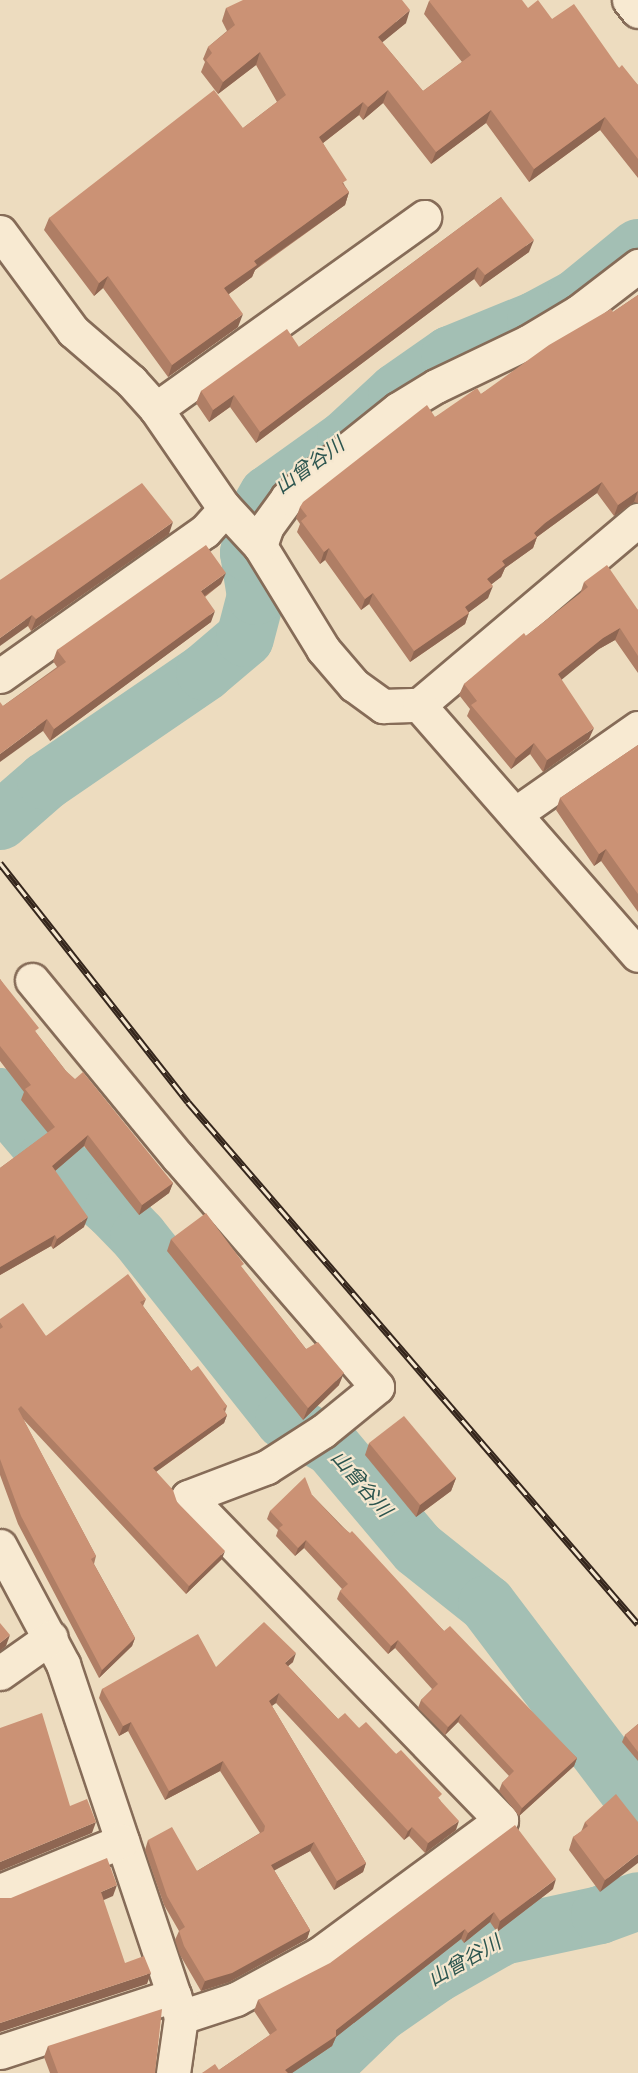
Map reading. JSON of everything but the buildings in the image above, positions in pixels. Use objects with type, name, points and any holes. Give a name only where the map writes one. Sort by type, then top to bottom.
[{"type":"street","points":[[629,0],[638,11]]},
{"type":"street","points":[[156,409],[424,217]]},
{"type":"street","points":[[0,232],[73,331],[131,381],[156,409],[244,529],[323,649],[354,685],[383,706],[419,705],[638,520]]},
{"type":"street","points":[[0,676],[205,531],[267,526],[287,498],[398,409],[436,386],[528,342],[578,312],[638,266]]},
{"type":"street","points":[[419,705],[636,948]]},
{"type":"street","points":[[515,814],[638,728]]},
{"type":"street","points":[[0,2052],[178,2006],[236,1999],[319,1954],[501,1820],[188,1497],[267,1467],[323,1431],[377,1388],[178,1157],[32,980]]},
{"type":"street","points":[[0,1546],[51,1637],[178,2006],[173,2073]]},
{"type":"street","points":[[0,1673],[51,1637]]},
{"type":"street","points":[[0,1891],[122,1841]]},
{"type":"waterway","name":"山曾谷川","points":[[0,821],[46,781],[205,672],[245,638],[256,596],[249,553],[258,512],[268,495],[346,439],[397,392],[450,355],[536,320],[577,298],[638,248]]},
{"type":"waterway","name":"山曾谷川","points":[[0,1097],[49,1155],[113,1210],[139,1237],[284,1420],[332,1447],[418,1549],[487,1604],[638,1804]]},
{"type":"waterway","name":"山曾谷川","points":[[318,2073],[380,2013],[436,1974],[503,1936],[600,1915],[638,1901]]},
{"type":"railway","points":[[0,863],[188,1102],[638,1624]]}]
